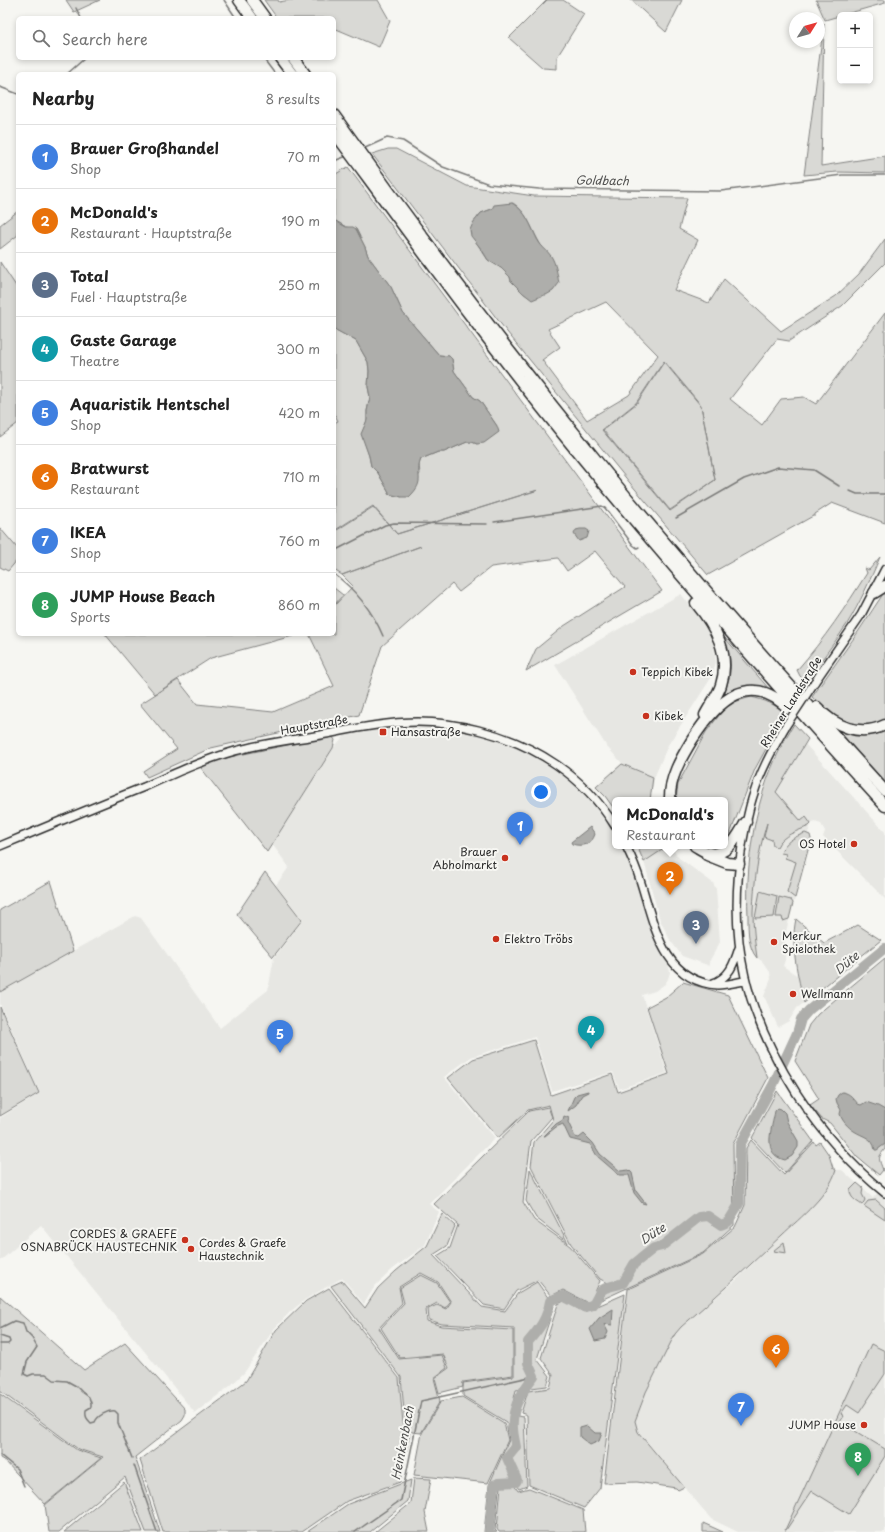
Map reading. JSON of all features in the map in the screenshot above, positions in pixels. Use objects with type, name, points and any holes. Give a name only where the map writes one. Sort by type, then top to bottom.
[{"type":"highway","points":[[239,0],[251,16]]},
{"type":"highway","points":[[252,0],[264,16]]},
{"type":"highway","points":[[282,60],[290,72]]},
{"type":"highway","points":[[294,60],[304,72]]},
{"type":"highway","points":[[336,119],[351,147],[360,159],[608,475],[769,663],[885,791]]},
{"type":"highway","points":[[336,134],[351,147]]},
{"type":"highway","points":[[360,159],[413,240],[518,378],[579,454],[747,653],[885,806]]},
{"type":"highway","points":[[668,560],[671,573],[702,610],[711,625],[721,645],[724,655],[721,686],[697,732]]},
{"type":"highway","points":[[874,593],[885,586]]},
{"type":"highway","points":[[769,663],[785,673],[822,713],[838,724],[853,730],[868,730],[885,725]]},
{"type":"highway","points":[[670,797],[672,781],[683,755],[697,732],[722,702],[732,695],[741,692],[759,691],[773,696],[785,704],[824,746],[831,746]]},
{"type":"highway","points":[[728,848],[746,822]]},
{"type":"highway","points":[[699,849],[708,855],[727,863],[739,864]]},
{"type":"highway","points":[[700,849],[708,853],[722,852],[726,849]]},
{"type":"street","name":"Rheiner Landstraße","points":[[885,569],[874,593],[852,629],[785,727],[758,781],[746,822],[739,864],[736,912],[739,947],[745,981],[758,1021],[777,1060],[811,1116],[829,1139],[860,1173],[885,1193]]},
{"type":"street","name":"Hauptstraße","points":[[0,846],[192,766],[235,751],[263,744],[404,722],[442,723],[463,726],[501,736],[522,745],[547,758],[570,775],[596,799],[612,822]]},
{"type":"street","points":[[627,849],[636,867],[652,921],[667,954],[684,972],[703,982],[719,985],[745,981]]},
{"type":"street","points":[[703,982],[712,983],[719,981],[725,976],[735,960],[739,947]]},
{"type":"shaded area","points":[[66,0],[100,0],[74,12]]},
{"type":"shaded area","points":[[264,0],[278,0],[279,2],[290,0],[378,0],[390,21],[379,47],[336,29],[336,16],[276,16]]},
{"type":"shaded area","points":[[547,0],[563,0],[584,14],[557,57],[557,69],[543,68],[509,38]]},
{"type":"shaded area","points":[[631,0],[682,0],[666,32]]},
{"type":"shaded area","points":[[816,0],[885,0],[885,3],[853,12],[837,12],[837,17],[825,20],[825,12],[821,12]]},
{"type":"shaded area","points":[[821,48],[823,48],[821,166],[885,156],[885,173],[837,172],[804,175]]},
{"type":"shaded area","points":[[388,149],[396,149],[467,186],[534,196],[687,198],[679,229],[698,240],[674,290],[709,303],[724,279],[781,331],[836,296],[859,274],[885,239],[885,263],[842,306],[789,341],[777,339],[730,399],[762,425],[781,399],[804,397],[816,404],[885,313],[885,523],[832,503],[815,514],[815,516],[708,575],[630,483],[507,332],[372,154]],"holes":[[[513,203],[518,206],[525,215],[540,243],[554,264],[532,299],[523,293],[501,268],[488,260],[474,239],[473,223],[481,213],[497,206]],[[606,302],[658,355],[629,395],[587,420],[542,360],[560,347],[548,329]],[[664,361],[701,405],[715,480],[670,511],[602,430],[636,403]]]},
{"type":"shaded area","points":[[348,167],[662,591],[526,671],[536,649],[564,626],[625,587],[595,551],[567,571],[558,558],[491,567],[459,592],[452,584],[382,646],[359,715],[211,748],[147,777],[143,771],[177,749],[140,704],[178,680],[197,704],[273,712],[334,686],[310,636],[336,636],[336,604],[353,586],[336,571],[336,531],[373,507],[397,534],[373,506],[336,530],[336,422],[338,421],[336,417],[336,330],[356,341],[368,362],[368,387],[370,397],[367,420],[362,434],[371,466],[378,473],[389,492],[388,494],[402,497],[420,474],[419,464],[421,459],[438,452],[444,452],[467,442],[477,444],[497,426],[480,401],[473,397],[454,371],[452,359],[449,356],[439,355],[403,313],[391,287],[368,256],[356,229],[346,227],[336,221],[336,174]]},
{"type":"shaded area","points":[[512,203],[525,215],[538,241],[551,256],[557,272],[559,283],[553,291],[532,300],[511,281],[510,277],[501,268],[488,260],[471,236],[470,230],[473,223],[481,213],[492,209],[494,205]]},
{"type":"shaded area","points":[[16,213],[16,237],[0,249],[0,225]]},
{"type":"shaded area","points":[[336,221],[346,227],[353,227],[356,229],[368,256],[391,287],[403,313],[439,355],[449,356],[452,359],[454,371],[473,397],[480,401],[497,426],[499,432],[484,443],[477,444],[467,442],[444,452],[438,452],[421,459],[419,465],[419,482],[409,497],[388,494],[389,492],[378,473],[371,466],[361,434],[367,420],[370,397],[368,387],[369,371],[368,362],[356,341],[336,330]]},
{"type":"shaded area","points":[[0,262],[16,286],[16,425],[0,437]]},
{"type":"shaded area","points":[[664,362],[701,406],[715,480],[670,510],[603,430],[637,403]]},
{"type":"shaded area","points":[[0,528],[16,547],[16,561],[8,571],[0,567]]},
{"type":"shaded area","points":[[586,529],[589,531],[587,538],[579,541],[574,534],[576,530]]},
{"type":"shaded area","points":[[880,557],[852,616],[806,682],[797,670],[826,634],[851,598],[867,573],[865,568],[869,570]]},
{"type":"shaded area","points":[[336,590],[343,595],[336,603]]},
{"type":"shaded area","points":[[885,591],[885,722],[866,726],[853,725],[833,716],[812,697]]},
{"type":"shaded area","points":[[681,594],[697,614],[708,632],[714,646],[716,662],[711,678],[668,745],[654,778],[651,797],[612,797],[612,807],[595,787],[622,763],[607,747],[555,665]]},
{"type":"shaded area","points":[[719,631],[770,690],[757,686],[746,686],[735,689],[723,696],[729,678],[730,663],[727,648]]},
{"type":"shaded area","points":[[107,636],[293,636],[211,658],[155,694]]},
{"type":"shaded area","points":[[751,697],[770,703],[785,714],[755,769],[728,837],[728,797],[676,797],[678,784],[706,732],[725,708],[734,702]]},
{"type":"shaded area","points":[[794,724],[808,739],[776,792],[801,821],[806,817],[811,824],[786,836],[777,847],[773,846],[772,840],[764,837],[767,823],[759,856],[754,890],[753,918],[757,958],[750,944],[748,927],[749,867],[752,842],[756,817],[771,769]]},
{"type":"shaded area","points":[[439,725],[484,734],[506,741],[538,757],[566,776],[596,805],[612,829],[612,849],[624,849],[633,868],[653,936],[668,964],[670,972],[665,984],[655,991],[642,995],[667,1073],[619,1089],[613,1072],[552,1091],[535,1037],[471,1057],[444,1077],[495,1138],[429,1204],[439,1212],[425,1245],[393,1269],[375,1286],[364,1304],[342,1278],[306,1299],[290,1312],[274,1329],[244,1373],[230,1386],[195,1413],[41,1225],[0,1261],[0,1118],[40,1093],[0,1004],[0,992],[135,916],[141,918],[220,1028],[268,990],[274,958],[303,920],[276,885],[289,867],[272,844],[333,748],[349,731]]},
{"type":"shaded area","points":[[838,730],[850,734],[867,734],[885,730],[885,782]]},
{"type":"shaded area","points":[[332,736],[335,740],[333,748],[267,852],[201,768],[219,759]]},
{"type":"shaded area","points":[[805,744],[885,832],[885,899],[823,837],[825,831],[821,824],[815,822],[811,824],[808,833],[811,839],[785,935],[785,960],[783,966],[798,976],[804,1003],[797,1008],[789,1021],[778,1027],[764,996],[771,979],[770,972],[762,961],[757,958],[753,913],[755,880],[761,842],[776,792]]},
{"type":"shaded area","points":[[622,764],[653,777],[650,797],[612,797],[612,806],[596,787]]},
{"type":"shaded area","points":[[590,827],[595,834],[594,838],[589,843],[582,845],[572,844],[571,842]]},
{"type":"shaded area","points":[[805,833],[810,835],[811,839],[795,898],[787,892],[796,862],[785,858],[786,854],[781,853],[788,842]]},
{"type":"shaded area","points":[[637,849],[672,849],[679,858],[713,883],[716,889],[720,942],[709,962],[710,966],[682,956],[670,940],[660,920],[645,865]]},
{"type":"shaded area","points":[[638,849],[664,849],[644,862]]},
{"type":"shaded area","points":[[265,872],[302,920],[273,957],[237,914]]},
{"type":"shaded area","points":[[51,881],[73,951],[0,992],[0,910]]},
{"type":"shaded area","points":[[760,891],[777,896],[774,917],[755,918]]},
{"type":"shaded area","points":[[779,897],[791,900],[793,903],[789,919],[783,921],[782,917],[776,917]]},
{"type":"shaded area","points":[[796,919],[824,943],[858,925],[881,940],[804,1003],[794,950],[794,929]]},
{"type":"shaded area","points":[[885,958],[885,1149],[880,1157],[883,1170],[879,1175],[857,1157],[830,1123],[822,1119],[810,1105],[819,1099],[795,1061],[809,1025],[818,1014]]},
{"type":"shaded area","points":[[683,982],[728,995],[768,1078],[733,1144],[734,1225],[703,1253],[601,1300],[610,1284],[600,1279],[571,1244],[531,1166],[534,1142],[553,1120],[549,1105],[528,1110],[498,1138],[448,1078],[473,1059],[534,1040],[551,1095],[612,1074],[618,1092],[669,1074],[647,1007],[666,997]]},
{"type":"shaded area","points":[[0,1007],[39,1093],[0,1116]]},
{"type":"shaded area","points":[[588,1091],[582,1095],[576,1105],[568,1111],[574,1097],[577,1094]]},
{"type":"shaded area","points":[[777,1091],[813,1141],[785,1173],[752,1138]]},
{"type":"shaded area","points":[[842,1092],[853,1098],[858,1104],[861,1105],[866,1102],[885,1110],[885,1144],[877,1150],[875,1150],[870,1140],[857,1133],[842,1119],[840,1114],[841,1110],[836,1099]]},
{"type":"shaded area","points":[[548,1107],[552,1117],[531,1141],[523,1202],[534,1220],[570,1246],[600,1281],[591,1301],[586,1302],[563,1290],[551,1296],[538,1280],[516,1291],[504,1309],[484,1305],[437,1256],[450,1248],[458,1225],[434,1204],[529,1111]]},
{"type":"shaded area","points":[[778,1108],[785,1113],[787,1122],[798,1141],[798,1147],[792,1156],[785,1160],[778,1157],[770,1147],[772,1125],[775,1111]]},
{"type":"shaded area","points":[[564,1116],[569,1118],[568,1122],[575,1137],[579,1138],[584,1134],[593,1143],[600,1154],[620,1171],[629,1170],[632,1173],[636,1191],[646,1204],[642,1203],[634,1193],[629,1175],[619,1175],[597,1156],[590,1144],[570,1139],[563,1124],[556,1127],[544,1136],[556,1124],[563,1120]]},
{"type":"shaded area","points":[[751,1140],[784,1175],[814,1142],[816,1145],[820,1142],[829,1155],[833,1168],[836,1170],[827,1188],[814,1205],[675,1334],[646,1392],[635,1421],[638,1432],[684,1487],[678,1490],[676,1488],[637,1482],[604,1483],[628,1289],[703,1254],[735,1227],[745,1205],[746,1148]]},
{"type":"shaded area","points":[[530,1169],[568,1243],[536,1218],[526,1201]]},
{"type":"shaded area","points":[[836,1170],[842,1170],[873,1198],[885,1185],[885,1532],[738,1532],[711,1519],[638,1431],[635,1421],[646,1392],[675,1334],[681,1327],[734,1282],[787,1230],[828,1188]]},
{"type":"shaded area","points":[[857,1183],[863,1188],[862,1194],[865,1200],[862,1205],[853,1199],[850,1193],[850,1190]]},
{"type":"shaded area","points":[[876,1200],[885,1208],[885,1220],[864,1206],[868,1201]]},
{"type":"shaded area","points":[[442,1214],[455,1226],[447,1246],[433,1255],[482,1307],[505,1311],[518,1293],[537,1282],[554,1306],[537,1359],[550,1376],[547,1386],[516,1390],[510,1415],[524,1417],[527,1486],[519,1489],[511,1479],[500,1479],[495,1530],[497,1532],[484,1532],[489,1485],[509,1440],[506,1422],[463,1396],[463,1383],[514,1376],[514,1328],[442,1324],[429,1320],[428,1309],[437,1305],[446,1309],[451,1302],[438,1282],[421,1273],[399,1287],[402,1303],[379,1328],[399,1359],[442,1355],[447,1368],[434,1378],[440,1401],[421,1433],[412,1432],[405,1422],[401,1377],[331,1286],[342,1281],[365,1308],[378,1288],[427,1246]]},
{"type":"shaded area","points":[[784,1242],[786,1253],[773,1251]]},
{"type":"shaded area","points":[[421,1275],[437,1283],[450,1302],[445,1308],[437,1303],[426,1309],[427,1321],[441,1326],[513,1330],[513,1375],[463,1382],[463,1387],[439,1393],[435,1378],[449,1368],[443,1354],[400,1358],[381,1328],[404,1303],[400,1288]]},
{"type":"shaded area","points":[[329,1288],[399,1378],[403,1423],[410,1433],[400,1482],[347,1501],[302,1532],[163,1532],[140,1460],[246,1381],[276,1330],[306,1301]]},
{"type":"shaded area","points":[[625,1294],[600,1488],[584,1508],[529,1485],[527,1415],[521,1413],[528,1391],[550,1388],[553,1375],[541,1358],[558,1304],[564,1301],[584,1312]]},
{"type":"shaded area","points":[[0,1296],[84,1370],[125,1343],[185,1409],[185,1415],[182,1420],[135,1457],[160,1532],[146,1532],[125,1477],[59,1532],[49,1532],[45,1505],[103,1457],[78,1449],[0,1391]]},
{"type":"shaded area","points":[[613,1309],[612,1325],[604,1324],[608,1332],[605,1339],[595,1341],[590,1329],[599,1318]]},
{"type":"shaded area","points":[[871,1344],[885,1351],[885,1374],[859,1413],[847,1405],[841,1414],[844,1416],[840,1422],[885,1449],[885,1456],[849,1514],[812,1491],[785,1530]]},
{"type":"shaded area","points":[[0,1394],[77,1450],[101,1458],[45,1504],[5,1461],[0,1458]]},
{"type":"shaded area","points":[[462,1397],[504,1423],[508,1440],[488,1483],[414,1475],[422,1433],[441,1401]]},
{"type":"shaded area","points":[[587,1426],[595,1433],[602,1433],[599,1441],[590,1445],[580,1437],[580,1428]]},
{"type":"shaded area","points":[[414,1478],[431,1479],[425,1512],[429,1532],[375,1532],[411,1503]]},
{"type":"shaded area","points":[[411,1480],[408,1501],[370,1532],[307,1532],[348,1504]]},
{"type":"shaded area","points":[[124,1482],[143,1532],[64,1532]]},
{"type":"shaded area","points":[[514,1485],[518,1491],[529,1488],[583,1510],[585,1532],[499,1532],[497,1529],[501,1486]]},
{"type":"shaded area","points":[[703,1523],[723,1532],[703,1532]]},
{"type":"waterway","points":[[224,0],[235,16]]},
{"type":"waterway","points":[[76,8],[80,16]]},
{"type":"waterway","points":[[69,72],[83,60]]},
{"type":"waterway","points":[[264,60],[274,72]]},
{"type":"waterway","name":"Goldbach","points":[[0,87],[16,93]]},
{"type":"waterway","name":"Goldbach","points":[[363,149],[387,138],[403,141],[443,167],[489,184],[539,189],[721,191],[842,175],[885,175]]},
{"type":"waterway","name":"Goldbach","points":[[336,160],[347,156]]},
{"type":"waterway","points":[[676,518],[744,479],[778,467],[814,470],[839,486]]},
{"type":"waterway","points":[[850,491],[857,494],[885,494]]},
{"type":"waterway","points":[[494,522],[602,506],[633,545],[637,548],[639,547]]},
{"type":"waterway","points":[[336,550],[385,525],[394,523],[487,524]]},
{"type":"waterway","points":[[336,576],[363,602],[374,618],[383,636]]},
{"type":"waterway","name":"Düte","points":[[489,1532],[494,1485],[499,1483],[516,1482],[517,1480],[507,1458],[516,1447],[513,1430],[514,1413],[522,1393],[534,1376],[528,1363],[528,1342],[542,1323],[547,1313],[550,1301],[563,1296],[584,1307],[593,1305],[599,1294],[604,1289],[623,1283],[634,1264],[654,1248],[662,1246],[699,1217],[708,1216],[721,1225],[728,1222],[739,1204],[740,1145],[773,1085],[797,1033],[801,1019],[809,1010],[885,948]]},
{"type":"waterway","name":"Heinkenbach","points":[[0,1328],[14,1321],[23,1323],[26,1332],[32,1338],[37,1347],[27,1362],[24,1374],[28,1376],[33,1374],[46,1374],[54,1380],[67,1381],[76,1386],[89,1397],[91,1407],[86,1410],[86,1414],[87,1419],[91,1423],[95,1422],[103,1414],[109,1411],[115,1411],[118,1414],[118,1423],[132,1458]]},
{"type":"waterway","name":"Heinkenbach","points":[[0,1336],[9,1339],[10,1342],[8,1344],[0,1344]]},
{"type":"waterway","name":"Heinkenbach","points":[[355,1532],[401,1500],[421,1401],[534,1376]]},
{"type":"waterway","points":[[0,1455],[17,1469],[24,1486]]},
{"type":"waterway","name":"Heinkenbach","points":[[134,1465],[157,1532]]},
{"type":"place","name":"Teppich Kibek","points":[[633,672]]},
{"type":"place","name":"Kibek","points":[[646,716]]},
{"type":"place","name":"Hansastraße","points":[[383,732]]},
{"type":"place","name":"OS Hotel","points":[[854,844]]},
{"type":"place","name":"Brauer Großhandel","points":[[520,845]]},
{"type":"place","name":"Brauer Abholmarkt","points":[[505,858]]},
{"type":"place","name":"McDonald's","points":[[670,895]]},
{"type":"place","name":"Elektro Tröbs","points":[[496,939]]},
{"type":"place","name":"Merkur Spielothek","points":[[774,942]]},
{"type":"place","name":"Total","points":[[696,944]]},
{"type":"place","name":"Wellmann","points":[[793,994]]},
{"type":"place","name":"Gaste Garage","points":[[591,1049]]},
{"type":"place","name":"Aquaristik Hentschel","points":[[280,1053]]},
{"type":"place","name":"CORDES & GRAEFE OSNABRÜCK HAUSTECHNIK","points":[[185,1240]]},
{"type":"place","name":"Cordes & Graefe Haustechnik","points":[[191,1249]]},
{"type":"place","name":"Bratwurst","points":[[776,1368]]},
{"type":"place","name":"JUMP House","points":[[864,1425]]},
{"type":"place","name":"IKEA","points":[[741,1426]]},
{"type":"place","name":"JUMP House Beach","points":[[858,1476]]}]
